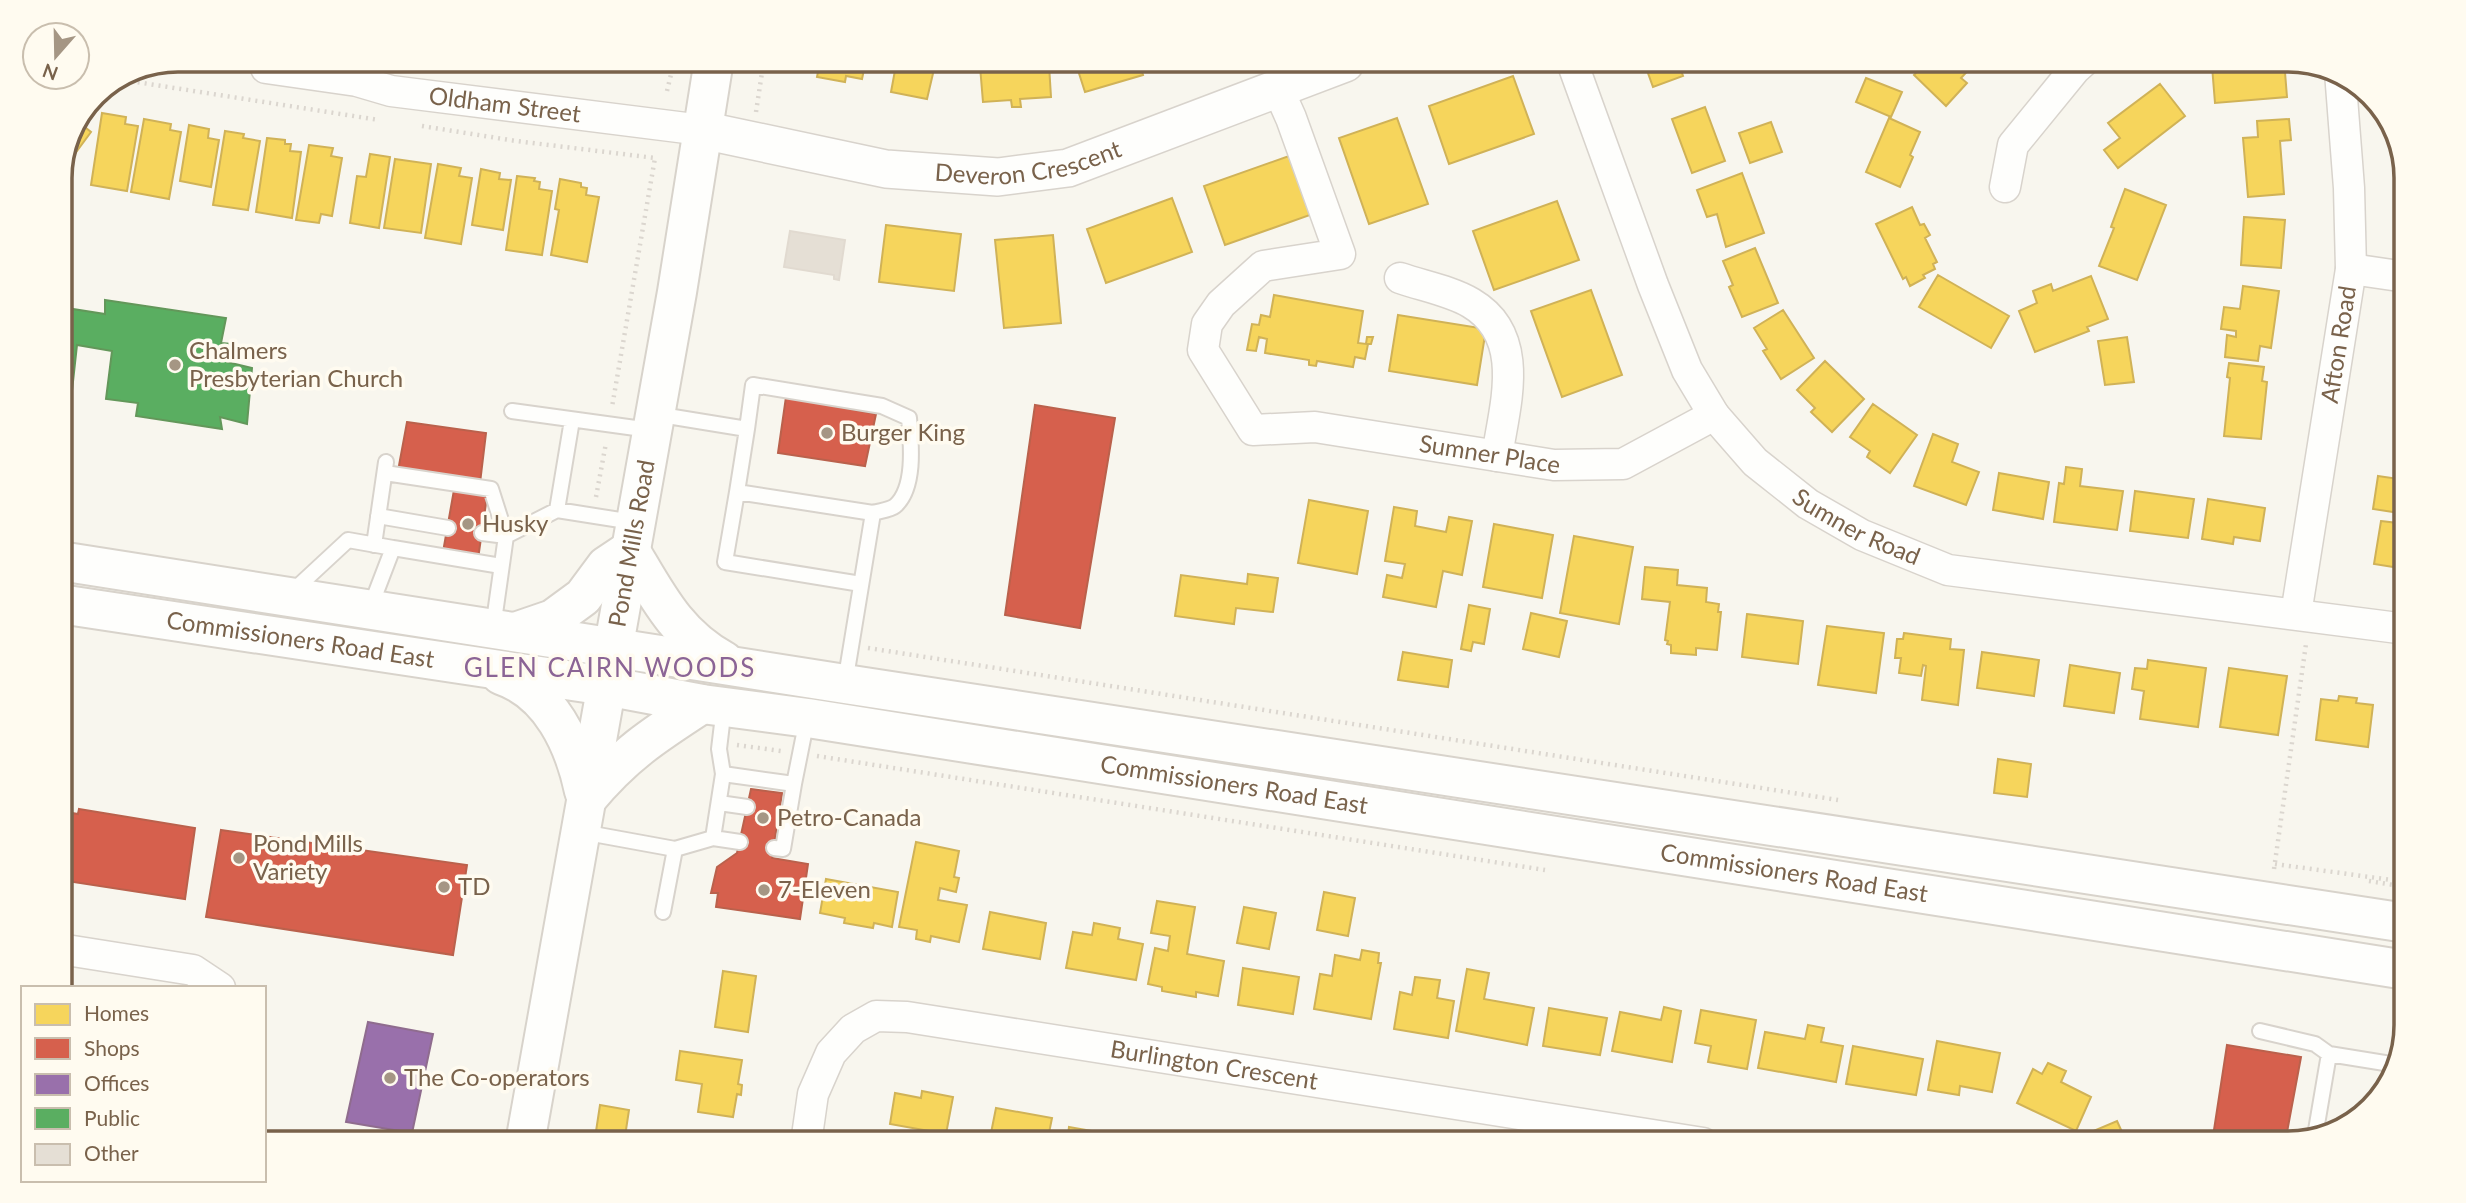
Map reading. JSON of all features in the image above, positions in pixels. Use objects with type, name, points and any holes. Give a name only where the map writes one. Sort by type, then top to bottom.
[{"type":"main road","name":"Pond Mills Road","points":[[528,1131],[677,292],[712,72]]},
{"type":"main road","points":[[505,629],[553,619],[583,597],[632,536],[674,623],[702,649],[736,667]]},
{"type":"main road","name":"Commissioners Road East","points":[[72,563],[2394,921]]},
{"type":"main road","name":"Commissioners Road East","points":[[72,606],[606,686],[2394,968]]},
{"type":"main road","points":[[472,666],[508,677],[538,698],[562,727],[577,760],[583,816]]},
{"type":"main road","points":[[583,816],[609,772],[638,746],[713,705]]},
{"type":"street","name":"Oldham Street","points":[[327,72],[358,74],[391,91],[702,130]]},
{"type":"street","name":"Deveron Crescent","points":[[702,130],[886,169],[998,177],[1068,168],[1322,72]]},
{"type":"street","name":"Sumner Road","points":[[1576,72],[1682,358],[1714,415],[1755,462],[1808,504],[1862,535],[1948,570],[2394,627]]},
{"type":"street","points":[[2005,187],[2014,145],[2073,72]]},
{"type":"street","name":"Afton Road","points":[[2303,615],[2350,269],[2349,188],[2341,86]]},
{"type":"street","name":"Sumner Place","points":[[1278,89],[1340,254],[1263,266],[1221,304],[1207,324],[1203,350],[1253,430],[1315,427],[1554,465],[1623,464],[1714,415]]},
{"type":"street","points":[[2350,269],[2394,275]]},
{"type":"street","points":[[1400,278],[1471,302],[1489,316],[1501,334],[1510,370],[1497,456]]},
{"type":"street","points":[[72,951],[193,970],[216,986]]},
{"type":"street","name":"Burlington Crescent","points":[[808,1131],[813,1094],[831,1053],[853,1029],[876,1016],[907,1017],[1627,1131]]},
{"type":"lane","points":[[737,492],[873,513],[895,506],[907,486],[913,452],[909,418],[882,406],[753,385],[725,562],[861,584]]},
{"type":"lane","points":[[512,411],[609,425],[653,422],[747,429]]},
{"type":"lane","points":[[557,510],[572,420]]},
{"type":"lane","points":[[374,545],[385,468],[491,489],[506,536],[501,566],[505,629]]},
{"type":"lane","points":[[482,533],[506,536],[557,510],[593,514],[632,536]]},
{"type":"lane","points":[[845,684],[873,513]]},
{"type":"lane","points":[[378,516],[447,528]]},
{"type":"lane","points":[[288,596],[348,540],[501,566]]},
{"type":"lane","points":[[370,608],[393,548]]},
{"type":"lane","points":[[713,705],[723,774],[713,838]]},
{"type":"lane","points":[[774,848],[783,849],[784,813],[794,784],[808,718]]},
{"type":"lane","points":[[723,774],[794,784]]},
{"type":"lane","points":[[719,803],[747,807]]},
{"type":"lane","points":[[583,816],[676,849],[713,838],[740,842]]},
{"type":"lane","points":[[663,912],[676,849]]},
{"type":"lane","points":[[2260,1031],[2315,1044],[2329,1054],[2387,1063]]},
{"type":"lane","points":[[2317,1127],[2329,1054]]},
{"type":"path","points":[[667,91],[672,72]]},
{"type":"path","points":[[755,119],[762,72]]},
{"type":"path","points":[[134,82],[392,122]]},
{"type":"path","points":[[420,126],[655,158],[593,514]]},
{"type":"path","points":[[2303,615],[2275,866],[2394,880]]},
{"type":"building: Homes","points":[[818,72],[864,72],[862,79],[846,76],[845,82],[817,77]]},
{"type":"building: Homes","points":[[895,72],[933,72],[927,99],[891,92]]},
{"type":"building: Homes","points":[[980,72],[1049,72],[1051,97],[1020,99],[1021,107],[1012,107],[1011,100],[983,102]]},
{"type":"building: Homes","points":[[1079,72],[1142,72],[1143,75],[1085,92]]},
{"type":"building: Homes","points":[[1648,72],[1682,72],[1683,76],[1653,87]]},
{"type":"building: Homes","points":[[1917,72],[1967,72],[1961,78],[1967,83],[1946,106],[1914,75]]},
{"type":"building: Homes","points":[[2212,72],[2285,72],[2287,97],[2215,103]]},
{"type":"building: Homes","points":[[1513,76],[1534,134],[1449,164],[1429,106]]},
{"type":"building: Homes","points":[[1866,78],[1902,92],[1891,117],[1856,102]]},
{"type":"building: Homes","points":[[2160,84],[2185,116],[2118,168],[2104,150],[2120,138],[2108,123]]},
{"type":"building: Homes","points":[[1705,107],[1725,161],[1692,173],[1672,119]]},
{"type":"building: Homes","points":[[102,113],[126,117],[125,124],[138,126],[127,191],[91,185]]},
{"type":"building: Homes","points":[[1397,118],[1428,204],[1369,224],[1339,138]]},
{"type":"building: Homes","points":[[1889,118],[1920,132],[1900,187],[1866,172]]},
{"type":"building: Homes","points":[[144,119],[171,124],[170,130],[181,132],[169,199],[131,192]]},
{"type":"building: Homes","points":[[2289,119],[2291,140],[2280,141],[2284,194],[2248,197],[2243,138],[2258,137],[2257,121]]},
{"type":"building: Homes","points":[[1771,122],[1782,152],[1750,163],[1739,133]]},
{"type":"building: Homes","points":[[189,125],[209,129],[208,138],[219,140],[211,187],[180,181]]},
{"type":"building: Homes","points":[[85,127],[91,132],[75,154]]},
{"type":"building: Homes","points":[[225,131],[244,134],[243,138],[260,141],[248,210],[213,205]]},
{"type":"building: Homes","points":[[267,138],[285,140],[285,144],[291,144],[290,151],[301,152],[292,218],[256,212]]},
{"type":"building: Homes","points":[[309,145],[333,148],[331,156],[342,158],[332,216],[321,214],[319,223],[296,220]]},
{"type":"building: Homes","points":[[370,154],[390,157],[379,228],[350,223],[357,176],[366,177]]},
{"type":"building: Homes","points":[[1289,156],[1310,215],[1225,245],[1204,186]]},
{"type":"building: Homes","points":[[395,159],[431,164],[421,233],[384,228]]},
{"type":"building: Homes","points":[[438,164],[461,168],[459,176],[472,178],[461,244],[425,238]]},
{"type":"building: Homes","points":[[481,169],[500,173],[499,179],[511,180],[503,230],[472,225]]},
{"type":"building: Homes","points":[[1742,173],[1764,233],[1726,247],[1717,214],[1707,217],[1697,190]]},
{"type":"building: Homes","points":[[517,176],[535,178],[534,181],[540,182],[539,189],[552,191],[542,255],[506,250]]},
{"type":"building: Homes","points":[[560,179],[581,183],[581,187],[587,188],[586,195],[599,197],[587,262],[551,255],[559,210],[555,209]]},
{"type":"building: Homes","points":[[2125,189],[2166,205],[2137,280],[2099,266]]},
{"type":"building: Homes","points":[[1172,198],[1192,252],[1106,283],[1087,229]]},
{"type":"building: Homes","points":[[1557,201],[1579,260],[1494,290],[1473,231]]},
{"type":"building: Homes","points":[[1912,207],[1920,225],[1924,224],[1930,235],[1925,238],[1937,262],[1933,264],[1935,269],[1923,275],[1925,278],[1910,286],[1906,277],[1903,279],[1876,224]]},
{"type":"building: Homes","points":[[2244,217],[2285,220],[2281,268],[2241,265]]},
{"type":"building: Homes","points":[[886,225],[961,234],[954,291],[879,282]]},
{"type":"building: Homes","points":[[1053,235],[1061,323],[1004,328],[995,240]]},
{"type":"building: Homes","points":[[1755,248],[1778,303],[1742,317],[1729,287],[1733,285],[1723,261]]},
{"type":"building: Homes","points":[[1938,275],[2009,316],[1991,348],[1919,307]]},
{"type":"building: Homes","points":[[2091,276],[2108,319],[2087,327],[2089,331],[2035,352],[2019,311],[2037,303],[2033,291],[2051,284],[2053,291]]},
{"type":"building: Homes","points":[[2243,286],[2279,291],[2271,348],[2260,346],[2258,361],[2225,357],[2227,335],[2236,337],[2236,331],[2221,329],[2224,307],[2240,309]]},
{"type":"building: Homes","points":[[1591,290],[1622,375],[1562,397],[1531,311]]},
{"type":"building: Homes","points":[[1274,295],[1363,311],[1358,343],[1366,344],[1367,337],[1373,337],[1371,344],[1368,344],[1365,359],[1355,357],[1353,367],[1317,361],[1316,366],[1309,365],[1309,360],[1265,353],[1267,339],[1259,337],[1256,351],[1247,350],[1252,324],[1259,325],[1261,315],[1270,317]]},
{"type":"building: Homes","points":[[1783,310],[1814,358],[1781,379],[1763,351],[1767,349],[1754,328]]},
{"type":"building: Homes","points":[[1398,315],[1486,329],[1477,385],[1389,371]]},
{"type":"building: Homes","points":[[2127,337],[2134,382],[2105,385],[2098,341]]},
{"type":"building: Homes","points":[[1825,361],[1864,399],[1832,432],[1811,412],[1815,408],[1797,390]]},
{"type":"building: Homes","points":[[2229,363],[2264,367],[2262,381],[2267,382],[2261,439],[2224,436]]},
{"type":"building: Homes","points":[[1873,404],[1917,435],[1890,473],[1867,457],[1870,451],[1850,437]]},
{"type":"building: Homes","points":[[1933,434],[1958,444],[1952,462],[1979,472],[1966,505],[1914,486]]},
{"type":"building: Homes","points":[[2066,467],[2082,469],[2080,486],[2123,491],[2117,530],[2054,522],[2059,483],[2064,484]]},
{"type":"building: Homes","points":[[1999,473],[2049,482],[2043,519],[1993,510]]},
{"type":"building: Homes","points":[[2378,476],[2394,478],[2394,512],[2373,509]]},
{"type":"building: Homes","points":[[2135,491],[2194,499],[2188,538],[2130,531]]},
{"type":"building: Homes","points":[[2208,499],[2265,508],[2260,541],[2234,537],[2233,544],[2202,539]]},
{"type":"building: Homes","points":[[1309,500],[1368,511],[1357,574],[1298,563]]},
{"type":"building: Homes","points":[[1394,507],[1417,511],[1415,526],[1446,532],[1449,517],[1472,521],[1462,575],[1443,571],[1436,607],[1383,597],[1387,575],[1402,578],[1405,564],[1385,561]]},
{"type":"building: Homes","points":[[2381,521],[2394,523],[2394,567],[2374,564]]},
{"type":"building: Homes","points":[[1494,524],[1553,535],[1542,598],[1483,587]]},
{"type":"building: Homes","points":[[1574,536],[1633,547],[1619,624],[1560,613]]},
{"type":"building: Homes","points":[[1645,567],[1678,570],[1677,585],[1707,588],[1706,602],[1719,604],[1718,612],[1721,612],[1717,650],[1696,648],[1696,655],[1671,653],[1671,645],[1665,640],[1670,602],[1642,599]]},
{"type":"building: Homes","points":[[1248,574],[1278,578],[1273,612],[1236,608],[1234,624],[1175,616],[1181,575],[1247,584]]},
{"type":"building: Homes","points":[[1469,605],[1490,609],[1484,644],[1473,642],[1471,651],[1461,649]]},
{"type":"building: Homes","points":[[1531,613],[1567,621],[1559,657],[1523,649]]},
{"type":"building: Homes","points":[[1747,614],[1803,621],[1798,664],[1742,657]]},
{"type":"building: Homes","points":[[1827,626],[1884,633],[1876,693],[1818,685]]},
{"type":"building: Homes","points":[[1904,633],[1951,639],[1950,649],[1964,650],[1958,705],[1922,700],[1926,666],[1923,665],[1921,676],[1899,673],[1901,658],[1895,658],[1897,639],[1903,639]]},
{"type":"building: Homes","points":[[1403,652],[1452,660],[1448,687],[1398,680]]},
{"type":"building: Homes","points":[[1982,652],[2039,660],[2034,696],[1977,688]]},
{"type":"building: Homes","points":[[2148,660],[2206,668],[2198,727],[2140,719],[2144,691],[2132,689],[2135,668],[2147,669]]},
{"type":"building: Homes","points":[[2070,665],[2120,673],[2114,713],[2064,706]]},
{"type":"building: Homes","points":[[2229,668],[2287,676],[2278,735],[2220,727]]},
{"type":"building: Homes","points":[[2339,696],[2357,698],[2356,703],[2373,705],[2368,747],[2316,740],[2321,699],[2338,701]]},
{"type":"building: Homes","points":[[1998,759],[2031,764],[2027,797],[1994,793]]},
{"type":"building: Homes","points":[[916,842],[959,851],[954,877],[959,878],[956,892],[940,888],[938,900],[967,905],[959,942],[931,936],[930,942],[916,939],[917,930],[899,927]]},
{"type":"building: Homes","points":[[826,879],[898,892],[892,927],[874,923],[873,928],[844,923],[845,918],[820,913]]},
{"type":"building: Homes","points":[[1324,892],[1355,898],[1348,936],[1317,930]]},
{"type":"building: Homes","points":[[1157,901],[1195,907],[1187,954],[1224,961],[1218,996],[1196,992],[1196,997],[1162,991],[1162,987],[1148,984],[1155,948],[1168,951],[1170,936],[1151,933]]},
{"type":"building: Homes","points":[[1244,907],[1276,913],[1269,949],[1237,943]]},
{"type":"building: Homes","points":[[990,912],[1046,923],[1040,959],[983,949]]},
{"type":"building: Homes","points":[[1094,923],[1120,928],[1118,939],[1143,944],[1136,980],[1066,968],[1073,932],[1092,935]]},
{"type":"building: Homes","points":[[1362,950],[1379,953],[1378,963],[1381,963],[1371,1019],[1314,1009],[1320,974],[1332,976],[1335,955],[1360,960]]},
{"type":"building: Homes","points":[[1243,968],[1299,977],[1293,1014],[1238,1005]]},
{"type":"building: Homes","points":[[1467,969],[1489,973],[1484,999],[1534,1008],[1527,1045],[1456,1031]]},
{"type":"building: Homes","points":[[723,971],[756,976],[748,1032],[715,1027]]},
{"type":"building: Homes","points":[[1415,977],[1440,980],[1437,998],[1454,1001],[1448,1038],[1394,1029],[1400,992],[1412,995]]},
{"type":"building: Homes","points":[[1664,1007],[1681,1011],[1672,1062],[1612,1051],[1620,1012],[1661,1020]]},
{"type":"building: Homes","points":[[1549,1008],[1607,1018],[1600,1055],[1543,1046]]},
{"type":"building: Homes","points":[[1701,1010],[1756,1020],[1747,1069],[1708,1062],[1711,1046],[1695,1043]]},
{"type":"building: Homes","points":[[1808,1025],[1824,1028],[1821,1042],[1843,1046],[1836,1082],[1758,1068],[1765,1032],[1805,1039]]},
{"type":"building: Homes","points":[[1937,1041],[2000,1053],[1992,1092],[1960,1086],[1959,1095],[1928,1090]]},
{"type":"building: Homes","points":[[1853,1046],[1923,1059],[1916,1095],[1846,1084]]},
{"type":"building: Homes","points":[[680,1051],[742,1060],[738,1084],[742,1085],[741,1095],[737,1094],[733,1117],[698,1112],[702,1084],[676,1080]]},
{"type":"building: Homes","points":[[2048,1063],[2066,1071],[2061,1082],[2091,1097],[2076,1131],[2017,1103],[2033,1069],[2042,1074]]},
{"type":"building: Homes","points":[[922,1091],[953,1097],[947,1131],[929,1131],[890,1124],[895,1093],[921,1098]]},
{"type":"building: Homes","points":[[600,1105],[629,1110],[626,1131],[596,1131]]},
{"type":"building: Homes","points":[[996,1108],[1052,1118],[1049,1131],[991,1131]]},
{"type":"building: Homes","points":[[2117,1121],[2122,1131],[2093,1131]]},
{"type":"building: Homes","points":[[1069,1127],[1092,1131],[1068,1131]]},
{"type":"building: Shops","name":"Burger King","points":[[786,397],[876,414],[865,466],[778,453]]},
{"type":"building: Shops","points":[[1035,405],[1115,418],[1080,628],[1005,615]]},
{"type":"building: Shops","points":[[407,422],[486,433],[480,483],[398,471]]},
{"type":"building: Shops","points":[[454,490],[487,496],[478,559],[443,552]]},
{"type":"building: Shops","points":[[751,789],[782,793],[772,858],[808,864],[800,919],[716,907],[718,893],[711,893],[717,867],[737,853]]},
{"type":"building: Shops","points":[[79,809],[195,828],[185,899],[72,882],[72,813],[78,814]]},
{"type":"building: Shops","points":[[221,830],[467,865],[453,955],[206,917]]},
{"type":"building: Shops","points":[[2227,1045],[2301,1057],[2287,1131],[2214,1131]]},
{"type":"building: Offices","name":"The Co-operators","points":[[368,1022],[433,1034],[412,1131],[346,1122]]},
{"type":"building: Public","name":"Chalmers Presbyterian Church","points":[[105,300],[226,318],[221,343],[231,344],[227,362],[252,368],[247,424],[220,417],[222,429],[136,416],[138,403],[106,399],[112,351],[77,345],[72,391],[72,309],[105,314]]},
{"type":"building: Other","points":[[790,231],[845,240],[839,280],[834,279],[834,275],[784,267]]},
{"type":"place","name":"Chalmers Presbyterian Church","points":[[175,365]]},
{"type":"place","name":"Burger King","points":[[827,433]]},
{"type":"place","name":"Husky","points":[[468,524]]},
{"type":"place","name":"Petro-Canada","points":[[763,818]]},
{"type":"place","name":"Pond Mills Variety","points":[[239,858]]},
{"type":"place","name":"TD","points":[[444,887]]},
{"type":"place","name":"7-Eleven","points":[[764,890]]},
{"type":"place","name":"The Co-operators","points":[[390,1078]]},
{"type":"district","name":"GLEN CAIRN WOODS","points":[[610,668]]}]
